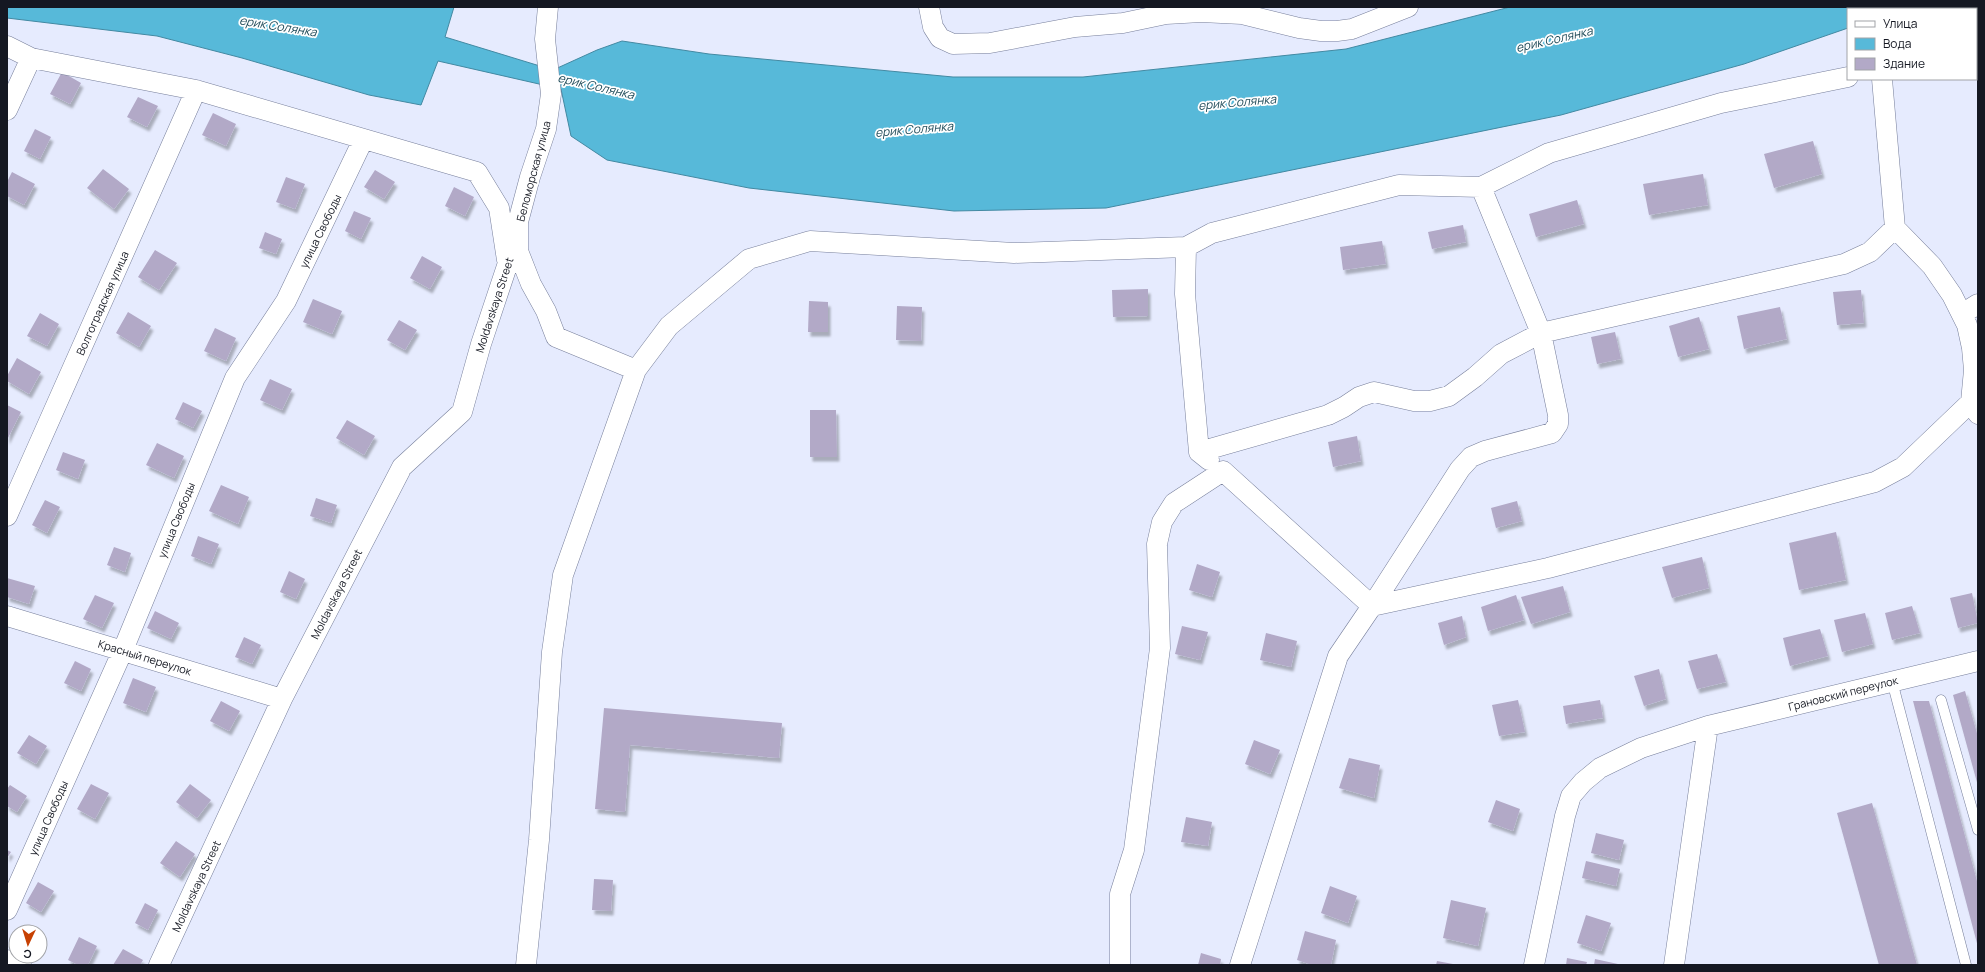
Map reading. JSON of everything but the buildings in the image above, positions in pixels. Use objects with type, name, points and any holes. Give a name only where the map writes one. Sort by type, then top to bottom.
[{"type":"street","name":"Беломорская улица","points":[[548,7],[545,39],[551,94],[546,129],[530,177],[518,222],[518,251],[531,284],[546,311],[556,337],[636,370]]},
{"type":"street","points":[[929,7],[933,27],[940,38],[953,44],[990,43],[1075,27],[1123,23],[1166,14],[1201,12],[1242,14],[1299,28],[1321,31],[1345,30],[1352,29],[1408,7]]},
{"type":"street","points":[[7,46],[31,58],[196,90],[363,140],[477,172],[499,208],[508,264]]},
{"type":"street","points":[[7,110],[31,58]]},
{"type":"street","points":[[526,965],[539,840],[552,652],[563,575],[636,370],[669,326],[749,259],[810,241],[1014,253],[1186,247],[1212,233],[1399,185],[1481,187],[1549,153],[1721,103],[1847,77]]},
{"type":"street","points":[[1372,606],[1548,568],[1875,482],[1903,467],[1975,408],[1972,348],[1967,325],[1970,309],[1952,294],[1932,266],[1896,228],[1882,80]]},
{"type":"street","name":"Волгоградская улица","points":[[7,516],[196,90]]},
{"type":"street","name":"улица Свободы","points":[[7,910],[122,650],[235,378],[286,301],[363,140]]},
{"type":"street","points":[[1240,965],[1338,656],[1460,469],[1471,457],[1485,451],[1552,433],[1556,429],[1558,414],[1541,334],[1481,187]]},
{"type":"street","points":[[1199,452],[1328,415],[1359,397],[1374,392],[1414,401],[1430,401],[1449,396],[1475,377],[1501,354],[1541,334],[1844,264],[1870,252],[1896,228]]},
{"type":"street","name":"Moldavskaya Street","points":[[159,965],[282,699],[402,467],[462,412],[481,344],[518,233]]},
{"type":"street","points":[[1186,247],[1185,294],[1199,452],[1224,471],[1372,606]]},
{"type":"street","points":[[1120,965],[1120,894],[1134,850],[1160,648],[1157,544],[1162,522],[1174,503],[1224,471]]},
{"type":"street","name":"Красный переулок","points":[[7,616],[282,699]]},
{"type":"street","name":"Грановский переулок","points":[[1534,965],[1563,823],[1571,796],[1583,782],[1607,765],[1641,748],[1708,726],[1978,661]]},
{"type":"street","points":[[1674,965],[1708,726]]},
{"type":"street","points":[[7,960],[21,965]]},
{"type":"lane","points":[[1892,681],[1966,965]]},
{"type":"lane","points":[[1941,700],[1978,830]]},
{"type":"water","name":"ерик Солянка","points":[[7,7],[454,7],[445,37],[553,70],[597,50],[622,41],[709,54],[953,77],[1083,77],[1346,49],[1510,7],[1907,7],[1847,8],[1847,28],[1744,64],[1561,115],[1106,208],[954,211],[749,188],[607,160],[571,136],[561,89],[438,61],[421,105],[369,95],[242,58],[157,36],[7,18]]}]
